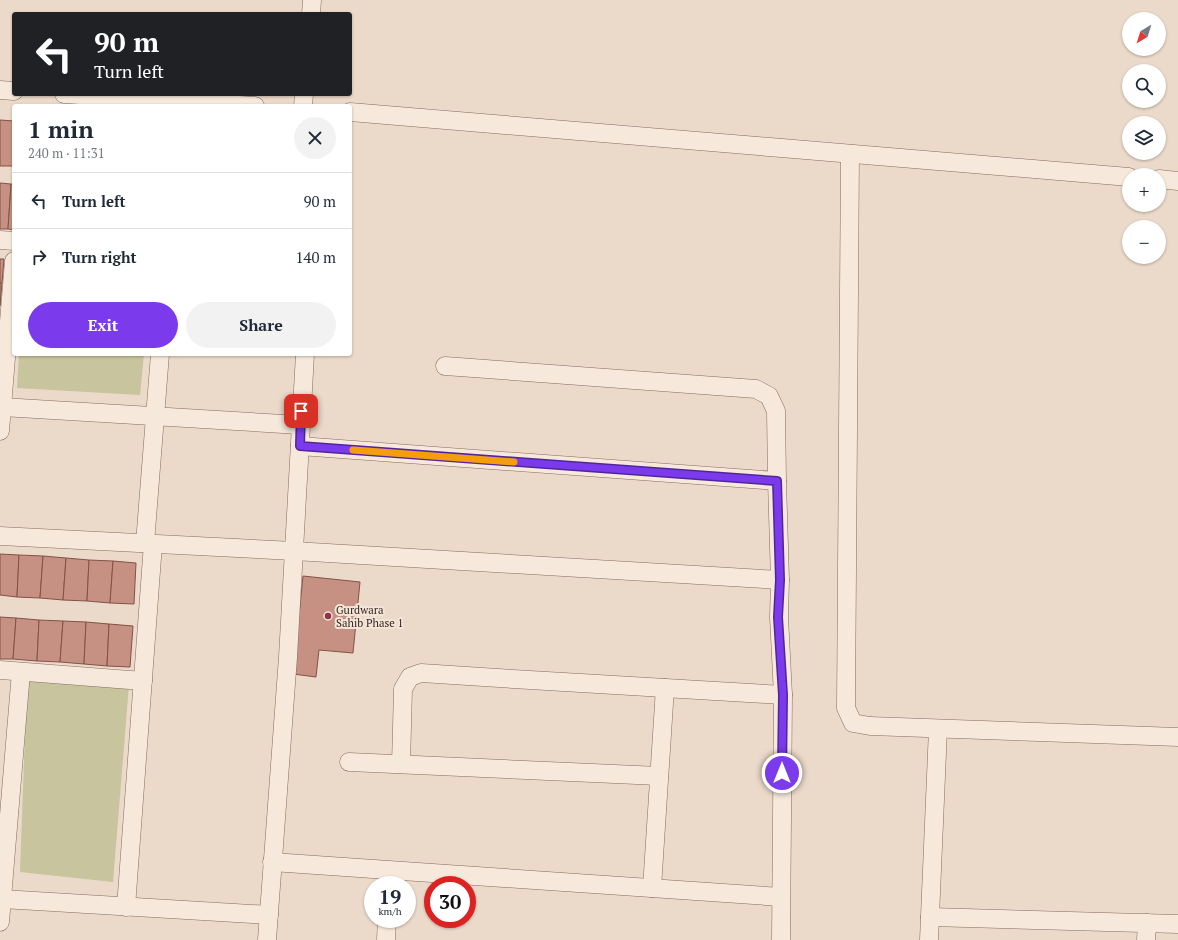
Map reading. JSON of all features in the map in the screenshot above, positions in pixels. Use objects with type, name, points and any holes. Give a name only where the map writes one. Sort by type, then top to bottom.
[{"type":"street","points":[[311,12],[312,0]]},
{"type":"street","points":[[0,90],[12,91]]},
{"type":"street","points":[[96,96],[223,104]]},
{"type":"street","points":[[352,112],[1122,176]]},
{"type":"street","points":[[850,154],[846,708],[853,723],[870,726],[938,729],[1178,737]]},
{"type":"street","points":[[1166,180],[1178,181]]},
{"type":"street","points":[[0,240],[12,241]]},
{"type":"street","points":[[0,431],[12,285]]},
{"type":"street","points":[[126,907],[144,681],[155,417],[160,356]]},
{"type":"street","points":[[267,940],[288,657],[305,356]]},
{"type":"street","points":[[446,366],[756,389],[769,396],[776,411],[780,580],[778,617],[783,695],[781,940]]},
{"type":"street","points":[[2,407],[300,425]]},
{"type":"street","points":[[300,446],[777,481]]},
{"type":"street","points":[[0,536],[294,551],[780,580]]},
{"type":"street","points":[[0,670],[144,681]]},
{"type":"street","points":[[0,922],[21,672]]},
{"type":"street","points":[[401,764],[403,689],[410,677],[421,673],[783,695]]},
{"type":"street","points":[[652,888],[665,688]]},
{"type":"street","points":[[929,940],[938,729]]},
{"type":"street","points":[[349,762],[659,776]]},
{"type":"street","points":[[272,862],[375,876]]},
{"type":"street","points":[[416,879],[652,888],[781,897]]},
{"type":"street","points":[[2,899],[269,915]]},
{"type":"street","points":[[930,917],[1146,932],[1178,924]]},
{"type":"street","points":[[386,940],[387,928]]},
{"type":"shaded area","points":[[19,356],[144,356],[140,395],[17,388]]},
{"type":"shaded area","points":[[27,677],[129,685],[113,882],[20,872]]},
{"type":"building","points":[[0,120],[12,121],[12,166],[0,166]]},
{"type":"building","points":[[0,183],[11,184],[8,229],[0,229]]},
{"type":"building","points":[[11,184],[12,184],[12,230],[8,229]]},
{"type":"building","points":[[0,259],[4,259],[2,283],[0,283]]},
{"type":"building","points":[[0,283],[2,283],[0,306]]},
{"type":"building","points":[[0,554],[19,555],[17,597],[0,595]]},
{"type":"building","points":[[19,555],[43,556],[40,598],[17,597]]},
{"type":"building","points":[[43,556],[66,558],[63,600],[40,598]]},
{"type":"building","points":[[66,558],[89,560],[87,601],[63,600]]},
{"type":"building","points":[[89,560],[113,561],[110,603],[87,601]]},
{"type":"building","points":[[113,561],[136,563],[134,604],[110,603]]},
{"type":"building","points":[[303,576],[360,582],[353,653],[319,650],[316,677],[293,674]]},
{"type":"building","points":[[0,617],[16,618],[13,659],[0,659]]},
{"type":"building","points":[[16,618],[39,620],[37,661],[13,659]]},
{"type":"building","points":[[39,620],[63,621],[60,662],[37,661]]},
{"type":"building","points":[[63,621],[86,622],[84,664],[60,662]]},
{"type":"building","points":[[86,622],[109,624],[107,666],[84,664]]},
{"type":"building","points":[[109,624],[133,626],[130,667],[107,666]]},
{"type":"slow traffic","points":[[353,450],[514,462]]},
{"type":"place","name":"Gurdwara Sahib Phase 1","points":[[328,616]]},
{"type":"route","points":[[301,411],[300,446],[777,481],[780,580],[778,617],[783,695],[782,773]]}]
